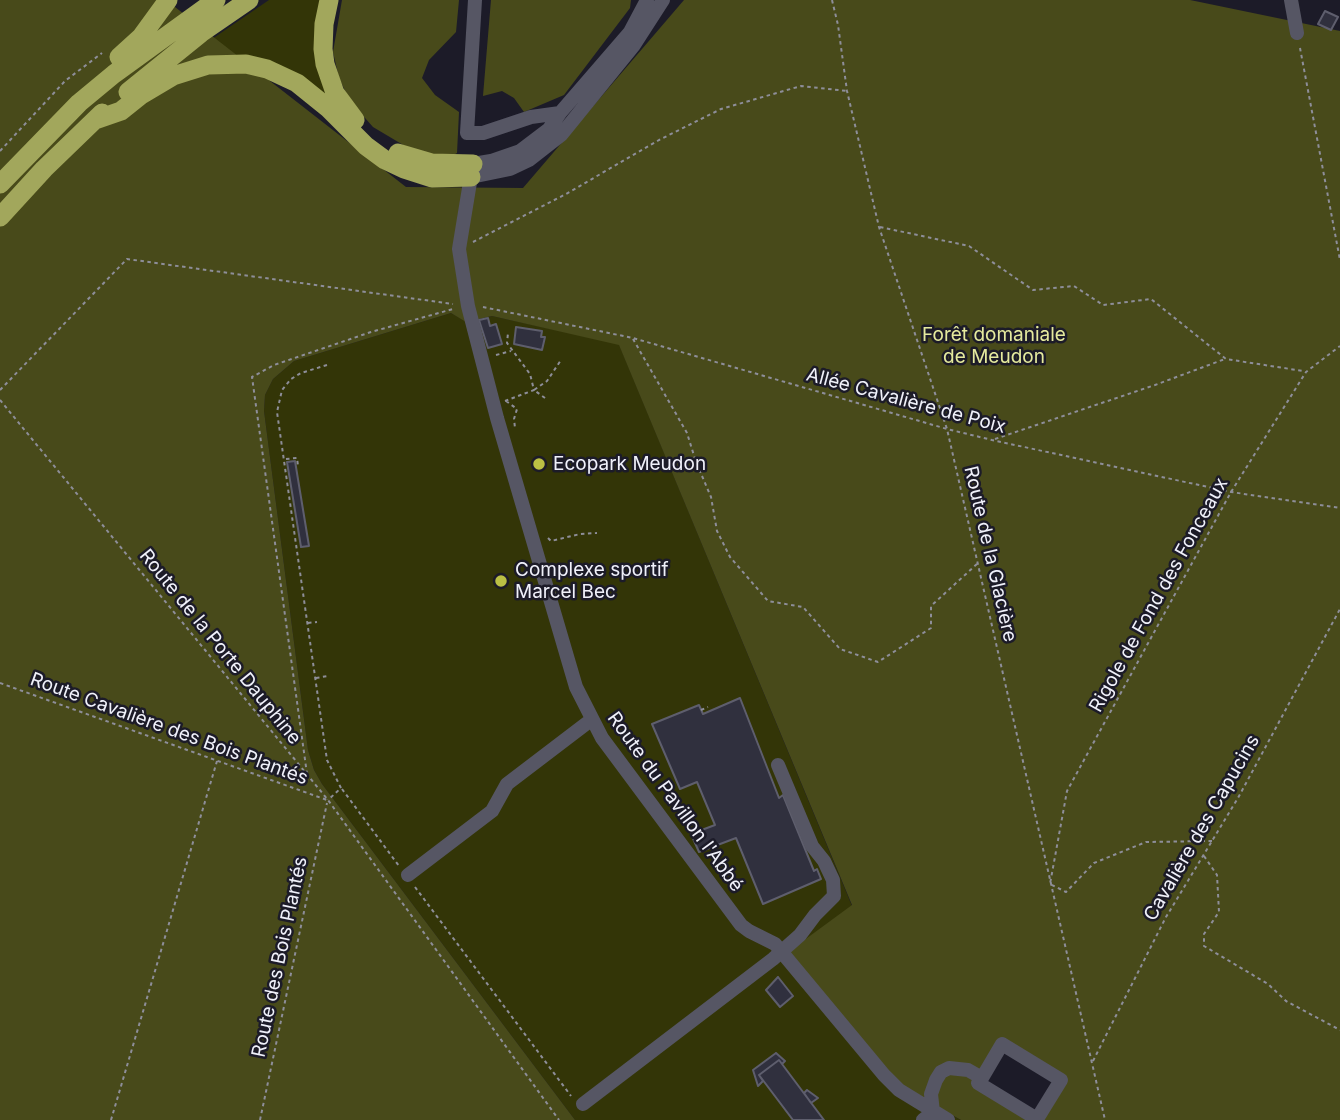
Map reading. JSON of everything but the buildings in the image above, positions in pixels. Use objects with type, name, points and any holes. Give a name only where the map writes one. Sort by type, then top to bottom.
[{"type":"highway","points":[[79,103],[92,79],[141,37],[168,0]]},
{"type":"highway","points":[[0,184],[79,103],[114,74],[216,0]]},
{"type":"highway","points":[[0,217],[44,169],[95,120],[162,63],[249,0]]},
{"type":"highway","points":[[329,0],[323,36],[325,64],[335,93],[359,125],[379,143],[402,155],[472,170]]},
{"type":"highway","points":[[95,120],[121,111],[141,95],[184,72],[219,63],[246,64],[267,69],[297,83],[328,108],[366,146],[385,160],[404,169],[432,177],[472,170]]},
{"type":"street","points":[[475,0],[467,133],[483,134],[531,117],[559,113]]},
{"type":"street","points":[[472,170],[520,151],[549,129],[559,113],[630,32],[647,0]]},
{"type":"street","points":[[472,170],[510,169],[529,160],[561,135],[634,44],[663,0]]},
{"type":"street","points":[[1291,0],[1297,33]]},
{"type":"street","name":"Route du Pavillon l'Abbé","points":[[472,170],[459,249],[468,306],[497,418],[570,670],[591,720],[741,925],[775,944],[878,1079],[899,1090],[928,1116],[948,1120]]},
{"type":"street","points":[[407,875],[492,811],[507,784],[591,720]]},
{"type":"street","points":[[577,1099],[781,951],[800,935],[834,896],[834,880],[812,846],[778,765]]},
{"type":"street","points":[[1002,1044],[1061,1080],[1037,1119],[978,1083],[982,1078],[1002,1044]]},
{"type":"street","points":[[928,1116],[932,1088],[941,1072],[958,1068],[982,1078]]},
{"type":"path","name":"Route de la Glacière","points":[[832,0],[847,92],[879,227],[947,429],[1105,1120]]},
{"type":"path","points":[[1297,33],[1340,260]]},
{"type":"path","points":[[0,152],[65,81],[104,52]]},
{"type":"path","points":[[459,249],[721,109],[801,86],[847,92]]},
{"type":"path","points":[[879,227],[968,246],[1033,290],[1074,286],[1103,305],[1151,299],[1226,359]]},
{"type":"path","name":"Allée Cavalière de Poix","points":[[0,390],[127,259],[491,308],[633,338],[992,440],[1231,492],[1340,508]]},
{"type":"path","points":[[307,775],[252,377],[274,365],[371,332],[468,306]]},
{"type":"path","points":[[508,333],[506,343],[530,374],[534,390],[545,398]]},
{"type":"path","points":[[633,338],[687,433],[711,497],[717,531],[730,557],[768,601],[803,607],[841,649],[878,662],[931,628],[931,606],[978,563]]},
{"type":"path","name":"Rigole de Fond des Fonceaux","points":[[1050,884],[1067,791],[1231,492],[1306,372],[1340,346]]},
{"type":"path","points":[[496,355],[512,351]]},
{"type":"path","points":[[992,440],[1226,359],[1306,372]]},
{"type":"path","points":[[515,429],[517,409],[505,401],[534,390],[547,381],[561,360]]},
{"type":"path","points":[[327,365],[291,379],[282,390],[277,411],[327,760],[341,788],[577,1099]]},
{"type":"path","name":"Route de la Porte Dauphine","points":[[0,400],[328,800],[559,1120]]},
{"type":"path","points":[[284,459],[297,458],[298,466]]},
{"type":"path","points":[[545,536],[551,541],[597,533]]},
{"type":"path","name":"Cavalière des Capucins","points":[[1092,1062],[1166,917],[1212,841],[1340,609]]},
{"type":"path","points":[[308,623],[317,622]]},
{"type":"path","points":[[316,678],[328,676]]},
{"type":"path","name":"Route Cavalière des Bois Plantés","points":[[0,683],[328,800]]},
{"type":"path","points":[[701,710],[708,707]]},
{"type":"path","points":[[111,1120],[217,761]]},
{"type":"path","points":[[328,800],[341,788]]},
{"type":"path","name":"Route des Bois Plantés","points":[[260,1120],[328,800]]},
{"type":"path","points":[[1050,884],[1066,892],[1094,863],[1146,842],[1212,841]]},
{"type":"path","points":[[1203,856],[1217,875],[1220,912],[1204,934],[1204,946],[1268,984],[1286,1001],[1340,1030]]},
{"type":"shaded area","points":[[269,0],[321,0],[337,106],[315,88],[174,65]]},
{"type":"shaded area","name":"Complexe sportif Marcel Bec","points":[[451,313],[467,322],[492,316],[619,344],[852,906],[789,952],[914,1094],[961,1120],[575,1120],[322,784],[308,750],[264,411],[265,395],[273,379],[294,361]]},
{"type":"green space","name":"Forêt domaniale de Meudon","points":[[0,0],[166,0],[406,187],[523,188],[684,0],[1190,0],[1340,31],[1340,1120],[1040,1120],[1066,1078],[1002,1040],[974,1085],[1031,1120],[961,1120],[914,1094],[898,1081],[788,952],[852,905],[619,345],[492,316],[466,322],[451,313],[294,361],[273,379],[265,395],[264,411],[308,750],[322,784],[575,1120],[0,1120]]},
{"type":"green space","points":[[342,0],[459,0],[456,32],[429,60],[422,78],[435,95],[459,112],[457,153],[446,159],[410,149],[373,127],[350,101],[339,78],[333,52]]},
{"type":"green space","points":[[491,0],[631,0],[630,8],[564,95],[524,112],[514,98],[502,91],[483,96]]},
{"type":"place","name":"Ecopark Meudon","points":[[539,464]]},
{"type":"place","name":"Complexe sportif Marcel Bec","points":[[501,581]]}]
